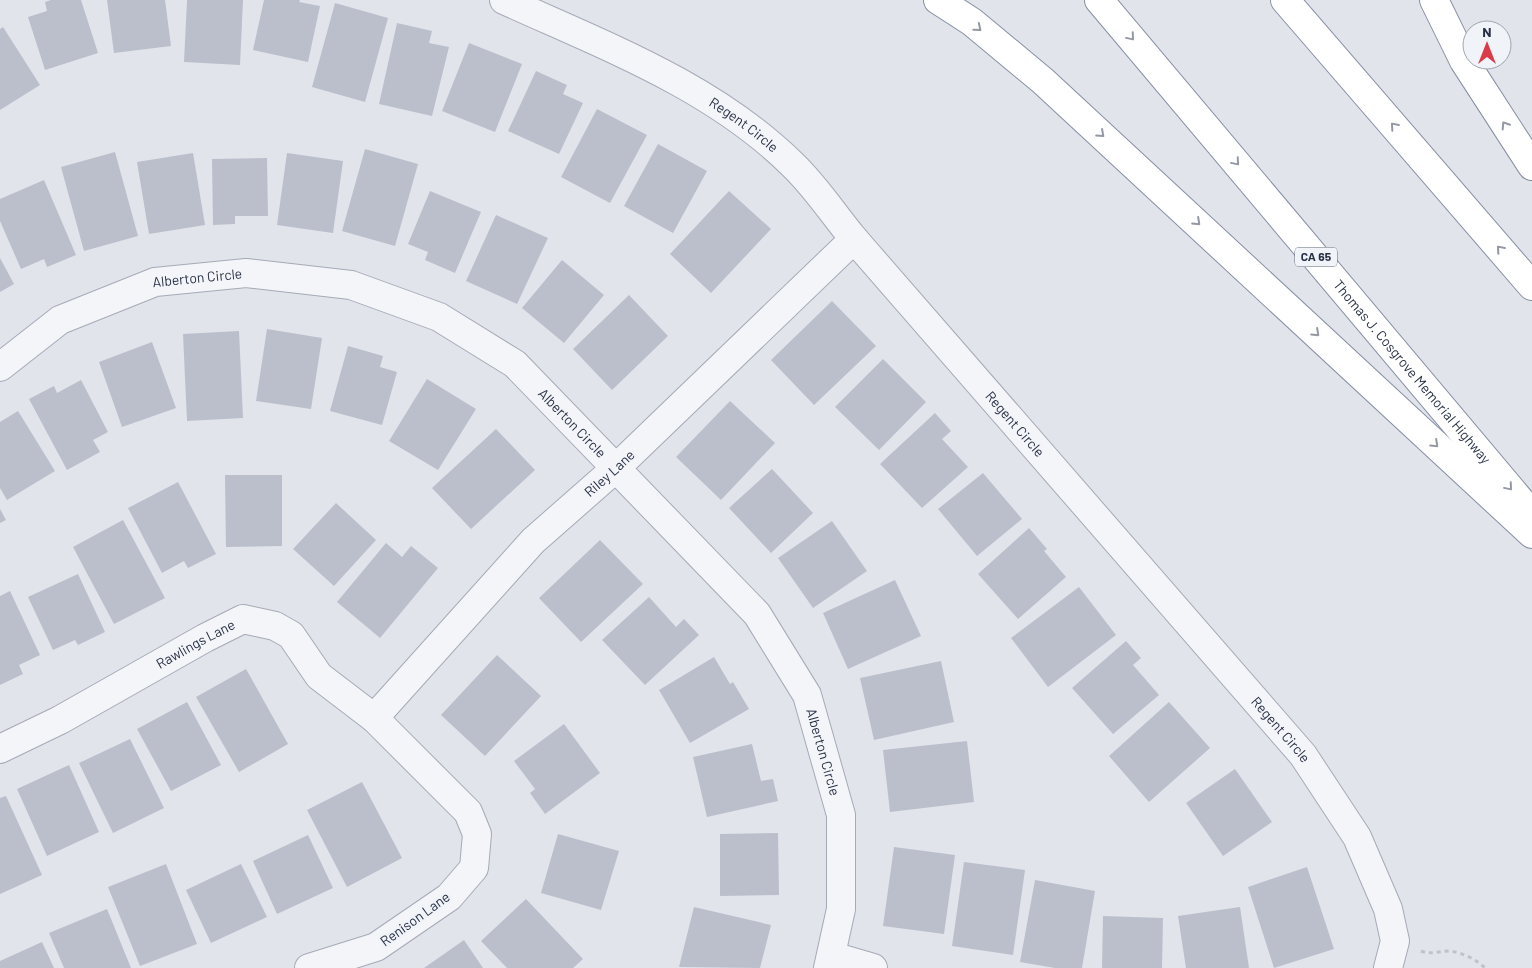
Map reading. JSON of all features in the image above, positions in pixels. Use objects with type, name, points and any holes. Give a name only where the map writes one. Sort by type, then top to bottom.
[{"type":"highway","points":[[938,0],[972,22],[1043,81],[1532,534]]},
{"type":"highway","name":"Thomas J. Cosgrove Memorial Highway","points":[[1100,0],[1532,515]]},
{"type":"highway","points":[[1285,0],[1532,286]]},
{"type":"highway","points":[[1434,0],[1464,60],[1532,166]]},
{"type":"street","name":"Regent Circle","points":[[504,0],[642,62],[721,106],[794,166],[854,239],[1303,755],[1357,837],[1388,909],[1395,941],[1388,968]]},
{"type":"street","name":"Riley Lane","points":[[374,718],[534,540],[616,468],[854,239]]},
{"type":"street","name":"Alberton Circle","points":[[0,366],[60,320],[154,282],[246,273],[351,286],[439,317],[515,364],[756,614],[807,695],[841,815],[841,909],[830,962]]},
{"type":"street","name":"Rawlings Lane","points":[[0,748],[60,720],[205,638],[243,619],[275,626],[291,635],[319,676],[374,718]]},
{"type":"street","name":"Renison Lane","points":[[309,968],[376,947],[449,896],[474,868],[477,834],[468,812],[374,718]]},
{"type":"street","points":[[830,962],[873,968]]},
{"type":"path","points":[[1395,941],[1428,954],[1450,951],[1465,955],[1485,968]]},
{"type":"building","points":[[51,0],[81,0],[98,53],[45,70],[28,17],[47,11],[45,2]]},
{"type":"building","points":[[107,0],[165,0],[171,46],[114,53]]},
{"type":"building","points":[[187,0],[243,0],[240,65],[184,62]]},
{"type":"building","points":[[264,0],[300,0],[299,2],[320,6],[308,62],[253,50]]},
{"type":"building","points":[[335,3],[388,18],[365,102],[312,87]]},
{"type":"building","points":[[397,23],[432,31],[429,43],[449,47],[432,116],[379,104]]},
{"type":"building","points":[[3,27],[40,85],[0,110],[0,29]]},
{"type":"building","points":[[469,43],[522,64],[495,132],[442,111]]},
{"type":"building","points":[[536,71],[567,85],[563,94],[583,103],[559,154],[508,131]]},
{"type":"building","points":[[597,109],[647,135],[610,203],[561,177]]},
{"type":"building","points":[[658,144],[707,171],[673,233],[624,206]]},
{"type":"building","points":[[365,149],[418,164],[395,246],[342,231]]},
{"type":"building","points":[[115,152],[138,236],[84,251],[61,167]]},
{"type":"building","points":[[193,153],[205,225],[149,234],[137,162]]},
{"type":"building","points":[[287,153],[343,161],[333,233],[277,225]]},
{"type":"building","points":[[267,158],[268,216],[235,216],[235,224],[213,225],[212,159]]},
{"type":"building","points":[[44,180],[76,255],[47,267],[44,259],[21,269],[0,221],[0,199]]},
{"type":"building","points":[[430,191],[481,212],[455,273],[425,260],[428,252],[408,244]]},
{"type":"building","points":[[729,191],[771,229],[711,293],[670,254]]},
{"type":"building","points":[[496,215],[548,238],[517,304],[466,281]]},
{"type":"building","points":[[0,258],[14,284],[0,292]]},
{"type":"building","points":[[562,260],[604,295],[564,343],[522,308]]},
{"type":"building","points":[[629,295],[668,336],[612,390],[573,349]]},
{"type":"building","points":[[832,301],[876,346],[814,405],[771,360]]},
{"type":"building","points":[[267,329],[322,338],[311,409],[256,401]]},
{"type":"building","points":[[239,331],[243,418],[187,421],[183,334]]},
{"type":"building","points":[[152,342],[176,408],[122,427],[99,362]]},
{"type":"building","points":[[348,346],[383,356],[380,367],[397,372],[382,425],[330,411]]},
{"type":"building","points":[[883,359],[926,402],[879,450],[835,407]]},
{"type":"building","points":[[427,379],[476,409],[438,470],[389,441]]},
{"type":"building","points":[[81,380],[108,432],[93,440],[100,452],[67,470],[29,399],[54,386],[57,393]]},
{"type":"building","points":[[730,401],[775,443],[721,500],[676,457]]},
{"type":"building","points":[[18,411],[55,471],[7,500],[0,488],[0,422]]},
{"type":"building","points":[[935,413],[951,431],[942,439],[968,467],[922,508],[880,464]]},
{"type":"building","points":[[496,429],[535,470],[471,529],[432,488]]},
{"type":"building","points":[[772,469],[813,513],[771,553],[729,508]]},
{"type":"building","points":[[983,473],[1022,519],[977,556],[938,509]]},
{"type":"building","points":[[225,475],[282,475],[282,546],[226,547]]},
{"type":"building","points":[[178,482],[216,554],[188,568],[184,561],[162,573],[128,508]]},
{"type":"building","points":[[336,503],[376,540],[334,586],[293,549]]},
{"type":"building","points":[[0,509],[6,520],[0,523]]},
{"type":"building","points":[[123,520],[165,598],[114,624],[73,547]]},
{"type":"building","points":[[832,521],[867,571],[813,608],[778,558]]},
{"type":"building","points":[[1029,528],[1047,549],[1044,551],[1066,577],[1018,619],[978,574]]},
{"type":"building","points":[[600,540],[643,584],[581,642],[539,598]]},
{"type":"building","points":[[386,543],[402,557],[411,546],[438,568],[380,638],[337,602]]},
{"type":"building","points":[[78,574],[105,632],[78,645],[75,640],[53,650],[28,597]]},
{"type":"building","points":[[895,580],[921,636],[848,669],[823,613]]},
{"type":"building","points":[[1079,587],[1116,635],[1048,687],[1011,638]]},
{"type":"building","points":[[10,591],[40,655],[19,665],[23,674],[0,685],[0,596]]},
{"type":"building","points":[[649,597],[676,627],[684,619],[699,635],[645,685],[602,640]]},
{"type":"building","points":[[1126,641],[1141,658],[1133,665],[1159,695],[1113,734],[1072,688]]},
{"type":"building","points":[[497,655],[541,696],[485,756],[441,715]]},
{"type":"building","points":[[714,657],[730,684],[733,682],[749,709],[690,743],[659,690]]},
{"type":"building","points":[[941,661],[954,722],[874,740],[860,678]]},
{"type":"building","points":[[246,669],[288,744],[239,772],[196,697]]},
{"type":"building","points":[[187,702],[221,765],[171,791],[137,729]]},
{"type":"building","points":[[1169,702],[1210,748],[1149,802],[1109,756]]},
{"type":"building","points":[[564,724],[600,773],[545,814],[530,793],[535,789],[514,761]]},
{"type":"building","points":[[130,739],[164,808],[113,833],[79,763]]},
{"type":"building","points":[[967,741],[974,802],[890,812],[883,750]]},
{"type":"building","points":[[752,744],[761,781],[773,779],[778,801],[707,817],[693,757]]},
{"type":"building","points":[[69,765],[99,832],[47,856],[17,789]]},
{"type":"building","points":[[1235,769],[1272,822],[1223,856],[1186,803]]},
{"type":"building","points":[[362,782],[402,858],[347,887],[307,810]]},
{"type":"building","points":[[6,796],[42,875],[0,894],[0,798]]},
{"type":"building","points":[[778,833],[779,895],[720,896],[720,834]]},
{"type":"building","points":[[558,834],[619,851],[601,910],[541,893]]},
{"type":"building","points":[[308,835],[333,888],[277,914],[253,861]]},
{"type":"building","points":[[894,847],[955,855],[944,934],[883,926]]},
{"type":"building","points":[[964,862],[1025,870],[1013,955],[952,946]]},
{"type":"building","points":[[166,864],[197,944],[140,966],[108,887]]},
{"type":"building","points":[[241,864],[267,917],[211,943],[186,890]]},
{"type":"building","points":[[1307,867],[1334,949],[1274,968],[1248,887]]},
{"type":"building","points":[[1035,880],[1095,891],[1082,968],[1055,968],[1020,962]]},
{"type":"building","points":[[526,899],[583,959],[573,968],[507,968],[481,941]]},
{"type":"building","points":[[694,907],[771,925],[760,968],[679,967]]},
{"type":"building","points":[[1240,907],[1249,968],[1186,968],[1178,916]]},
{"type":"building","points":[[107,909],[131,968],[64,968],[49,933]]},
{"type":"building","points":[[1103,916],[1163,918],[1162,968],[1102,968]]},
{"type":"building","points":[[464,940],[483,968],[424,968]]},
{"type":"building","points":[[42,942],[54,968],[0,968],[0,961]]}]
